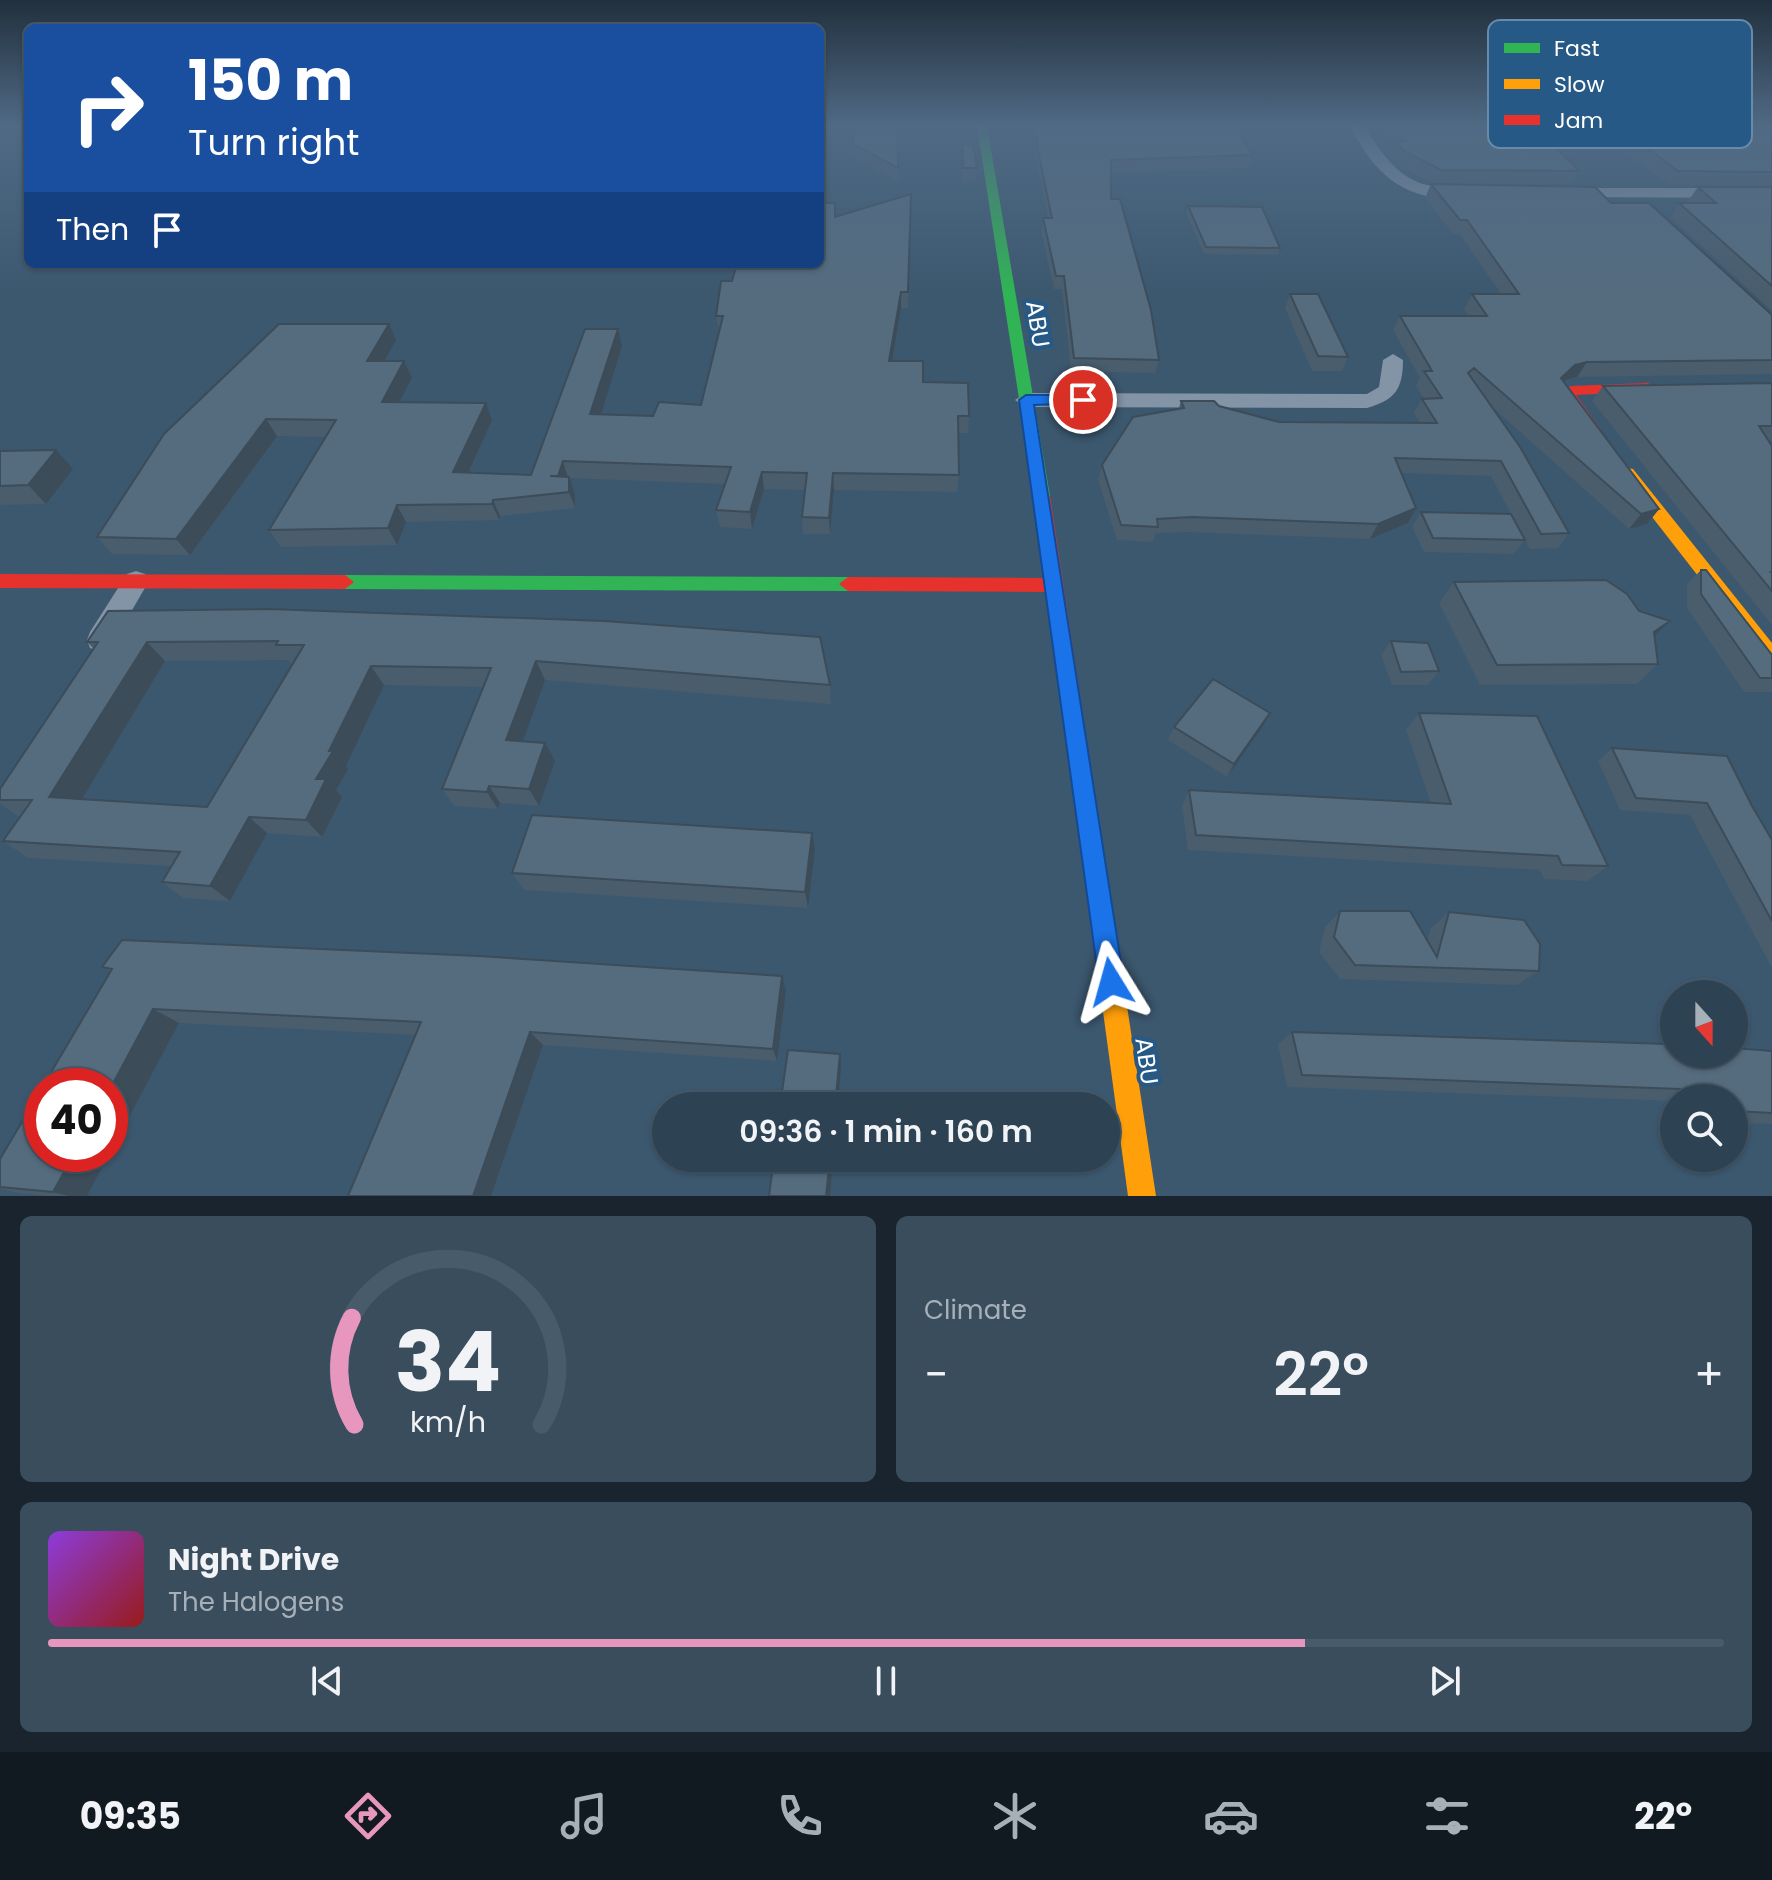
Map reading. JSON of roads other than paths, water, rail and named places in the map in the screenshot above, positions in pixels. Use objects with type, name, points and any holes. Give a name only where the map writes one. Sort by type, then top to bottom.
[{"type":"street","name":"ABU","points":[[991,182],[1054,585],[1142,1196]]},
{"type":"street","points":[[1401,182],[1434,192],[1480,193]]},
{"type":"street","points":[[1555,193],[1772,193]]},
{"type":"street","points":[[1630,193],[1652,214]]},
{"type":"street","points":[[1026,400],[1367,401],[1385,397],[1392,389],[1393,360]]},
{"type":"street","points":[[1600,439],[1572,403],[1568,395],[1571,391],[1667,388]]},
{"type":"street","points":[[1620,463],[1772,657]]},
{"type":"street","points":[[0,581],[1054,585]]},
{"type":"street","points":[[88,660],[136,581]]}]
